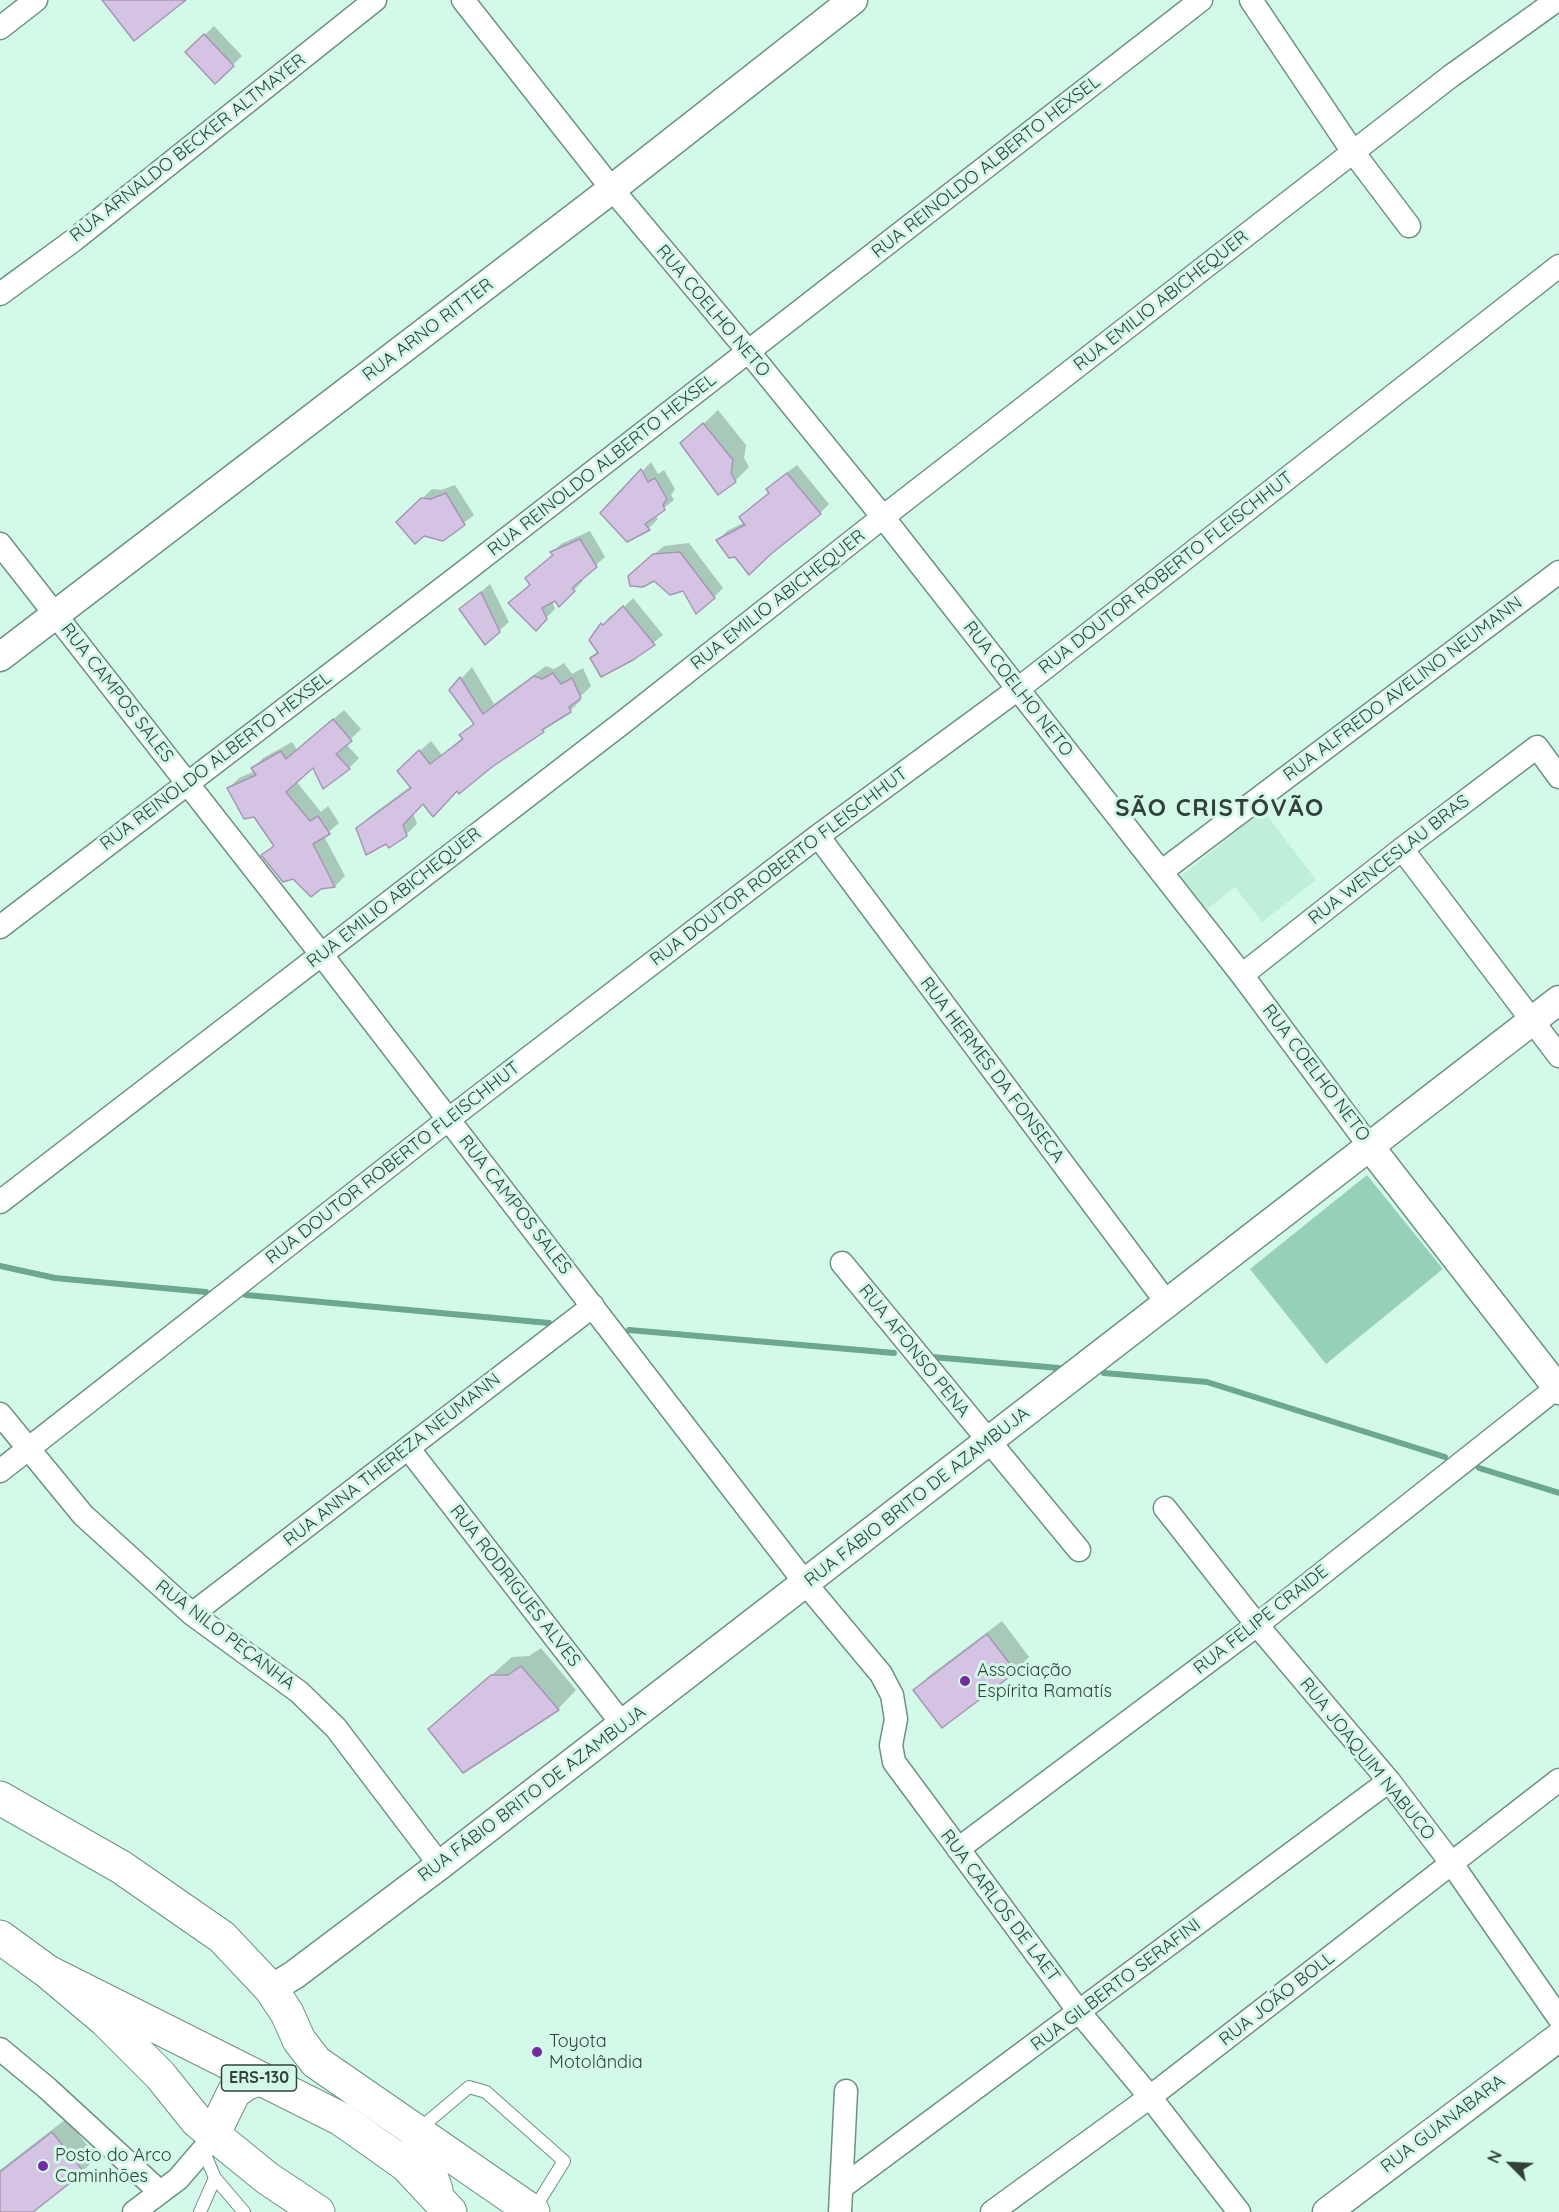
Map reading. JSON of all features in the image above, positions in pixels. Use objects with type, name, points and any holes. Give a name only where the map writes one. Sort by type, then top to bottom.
[{"type":"main road","points":[[0,1798],[121,1868],[222,1937],[272,1989],[287,2013],[299,2040],[316,2062],[533,2212]]},
{"type":"main road","name":"ERS-130","points":[[0,1937],[48,1972],[105,2020],[160,2075],[197,2121],[208,2142],[318,2212]]},
{"type":"main road","name":"ERS-130","points":[[48,1972],[341,2119],[406,2165],[440,2207]]},
{"type":"main road","points":[[208,2142],[234,2092],[247,2083],[260,2079]]},
{"type":"main road","points":[[416,2133],[433,2178],[440,2207]]},
{"type":"street","points":[[0,28],[36,0]]},
{"type":"street","name":"RUA ARNALDO BECKER ALTMAYER","points":[[0,294],[74,240],[375,0]]},
{"type":"street","name":"RUA COELHO NETO","points":[[463,0],[612,189],[883,517],[1242,975],[1370,1147],[1558,1387]]},
{"type":"street","name":"RUA ARNO RITTER","points":[[0,657],[612,189],[853,0]]},
{"type":"street","name":"RUA REINOLDO ALBERTO HEXSEL","points":[[0,927],[1201,0]]},
{"type":"street","points":[[1251,0],[1353,152],[1409,226]]},
{"type":"street","name":"RUA EMILIO ABICHEQUER","points":[[0,1202],[626,720],[883,517],[1451,76],[1557,0]]},
{"type":"street","name":"RUA DOUTOR ROBERTO FLEISCHHUT","points":[[0,1471],[448,1119],[818,836],[1018,689],[1559,266]]},
{"type":"street","name":"RUA CAMPOS SALES","points":[[0,544],[321,954],[806,1584]]},
{"type":"street","name":"RUA ALFREDO AVELINO NEUMANN","points":[[1161,872],[1559,572]]},
{"type":"street","name":"RUA WENCESLAU BRAS","points":[[1242,975],[1402,849],[1537,747],[1559,777]]},
{"type":"street","name":"RUA HERMES DA FONSECA","points":[[818,836],[1167,1304]]},
{"type":"street","points":[[1402,849],[1559,1056]]},
{"type":"street","name":"RUA FÁBIO BRITO DE AZAMBUJA","points":[[272,1989],[294,1975],[623,1725],[1559,1000]]},
{"type":"street","name":"RUA AFONSO PENA","points":[[842,1263],[1079,1550]]},
{"type":"street","name":"RUA ANNA THEREZA NEUMANN","points":[[192,1614],[593,1306]]},
{"type":"street","name":"RUA FELIPE CRAIDE","points":[[957,1849],[1257,1625],[1558,1387]]},
{"type":"street","name":"RUA NILO PEÇANHA","points":[[0,1414],[83,1515],[192,1614],[299,1692],[336,1728],[440,1865]]},
{"type":"street","name":"RUA RODRIGUES ALVES","points":[[408,1448],[623,1725]]},
{"type":"street","name":"RUA JOAQUIM NABUCO","points":[[1165,1508],[1257,1625],[1389,1781],[1452,1864],[1559,2018]]},
{"type":"street","name":"RUA CARLOS DE LAET","points":[[806,1584],[881,1674],[892,1695],[896,1719],[891,1745],[894,1762],[1080,2013],[1150,2097],[1239,2212]]},
{"type":"street","name":"RUA JOÃO BOLL","points":[[992,2212],[1150,2097],[1559,1780]]},
{"type":"street","name":"RUA GILBERTO SERAFINI","points":[[841,2188],[1080,2013],[1389,1781]]},
{"type":"street","name":"RUA GUANABARA","points":[[1327,2212],[1559,2037]]},
{"type":"street","points":[[0,2049],[47,2088],[160,2192]]},
{"type":"street","points":[[840,2212],[846,2091]]},
{"type":"street","points":[[134,2212],[178,2179],[208,2142]]},
{"type":"lane","points":[[416,2133],[469,2087],[486,2092],[564,2161],[533,2212]]},
{"type":"lane","points":[[208,2142],[215,2178],[244,2212]]},
{"type":"lane","points":[[200,2212],[215,2178]]},
{"type":"shaded area","points":[[1263,810],[1316,880],[1262,922],[1235,887],[1206,910],[1180,877]]},
{"type":"shaded area","points":[[1367,1175],[1443,1269],[1326,1364],[1250,1269]]},
{"type":"building","points":[[102,0],[186,0],[134,41]]},
{"type":"building","points":[[204,34],[234,66],[215,84],[185,52]]},
{"type":"building","points":[[703,423],[733,460],[731,473],[736,482],[718,495],[680,443]]},
{"type":"building","points":[[641,469],[648,482],[655,478],[667,499],[663,505],[665,510],[645,524],[650,530],[627,542],[600,513]]},
{"type":"building","points":[[787,473],[821,514],[771,554],[749,575],[735,557],[729,558],[716,540],[745,525],[739,517],[769,493],[766,489]]},
{"type":"building","points":[[446,493],[465,525],[443,541],[424,536],[415,544],[396,522],[421,498],[431,499]]},
{"type":"building","points":[[580,539],[597,567],[572,588],[575,591],[559,607],[555,601],[542,608],[547,619],[536,631],[508,603],[530,585],[525,578],[553,555],[550,552]]},
{"type":"building","points":[[680,552],[715,598],[696,614],[683,591],[670,595],[654,581],[643,587],[630,586],[628,576],[653,554]]},
{"type":"building","points":[[481,592],[500,632],[485,645],[459,609]]},
{"type":"building","points":[[623,606],[655,645],[601,677],[590,658],[598,653],[589,640],[601,623],[603,625]]},
{"type":"building","points":[[553,673],[561,684],[572,678],[581,698],[569,707],[571,712],[542,730],[544,732],[492,767],[459,794],[457,791],[433,817],[423,804],[403,825],[407,836],[389,848],[386,844],[366,855],[356,828],[411,788],[397,771],[419,750],[430,764],[463,739],[459,735],[474,724],[449,690],[460,677],[483,714],[534,676],[542,679]]},
{"type":"building","points":[[333,719],[352,741],[336,754],[350,769],[323,789],[313,768],[286,792],[310,821],[318,816],[330,834],[313,844],[335,887],[321,889],[311,897],[293,879],[283,882],[261,855],[274,846],[254,817],[244,819],[227,788],[256,775],[251,768],[281,751],[286,759]]},
{"type":"building","name":"Associação Espírita Ramatís","points":[[987,1634],[1016,1672],[942,1728],[913,1690]]},
{"type":"building","points":[[521,1666],[559,1710],[463,1773],[428,1729],[491,1675],[508,1675]]},
{"type":"building","points":[[52,2132],[84,2172],[33,2212],[0,2212],[0,2172]]},
{"type":"waterway","points":[[0,1266],[55,1278],[206,1292]]},
{"type":"waterway","points":[[246,1295],[549,1323]]},
{"type":"waterway","points":[[629,1330],[894,1353]]},
{"type":"waterway","points":[[932,1357],[1059,1368]]},
{"type":"waterway","points":[[1104,1373],[1207,1382],[1445,1457]]},
{"type":"waterway","points":[[1479,1468],[1559,1493]]},
{"type":"place","name":"Associação Espírita Ramatís","points":[[965,1681]]},
{"type":"place","name":"Toyota Motolândia","points":[[537,2052]]},
{"type":"place","name":"Posto do Arco Caminhões","points":[[43,2166]]},
{"type":"district","name":"SÃO CRISTÓVÃO","points":[[1220,809]]}]
